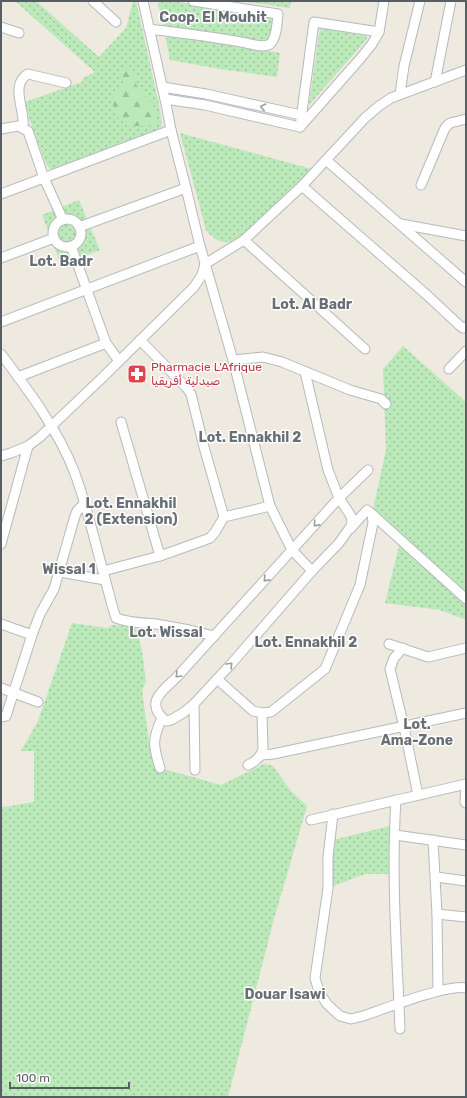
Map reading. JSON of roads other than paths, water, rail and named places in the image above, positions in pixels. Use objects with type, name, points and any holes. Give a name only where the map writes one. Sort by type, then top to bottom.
[{"type":"street","points":[[92,1],[116,22]]},
{"type":"street","points":[[144,1],[171,130],[200,246],[233,360],[270,506],[292,550],[312,571]]},
{"type":"street","points":[[149,29],[232,40],[262,46],[272,43],[278,14],[193,1]]},
{"type":"street","points":[[300,127],[360,59],[379,32],[384,1]]},
{"type":"street","points":[[400,94],[404,66],[420,1]]},
{"type":"street","points":[[435,82],[451,1]]},
{"type":"street","points":[[300,127],[314,22],[379,32]]},
{"type":"street","points":[[1,27],[19,33]]},
{"type":"street","points":[[1,456],[28,446],[40,437],[194,287],[202,275],[205,264],[244,240],[302,186],[365,118],[379,106],[400,94],[466,70]]},
{"type":"street","points":[[23,128],[22,112],[18,95],[21,79],[28,74],[66,83]]},
{"type":"street","points":[[162,87],[206,94],[301,116]]},
{"type":"street","points":[[205,105],[206,94]]},
{"type":"street","points":[[165,99],[205,105],[300,127]]},
{"type":"street","points":[[421,185],[445,128],[450,123],[466,119]]},
{"type":"street","points":[[1,129],[18,126],[28,131],[44,178],[63,220]]},
{"type":"street","points":[[1,194],[171,130]]},
{"type":"street","points":[[326,160],[466,282]]},
{"type":"street","points":[[302,186],[459,325],[464,328],[466,327]]},
{"type":"street","points":[[79,228],[186,188]]},
{"type":"street","points":[[63,220],[71,220],[79,228],[79,239],[71,246],[63,246],[56,242],[54,238],[54,230],[56,225],[63,220]]},
{"type":"street","points":[[400,224],[466,236]]},
{"type":"street","points":[[1,258],[54,238]]},
{"type":"street","points":[[244,240],[365,349]]},
{"type":"street","points":[[71,246],[106,343],[119,361]]},
{"type":"street","points":[[1,322],[200,246]]},
{"type":"street","points":[[140,340],[191,394],[224,517]]},
{"type":"street","points":[[18,377],[106,343]]},
{"type":"street","points":[[449,369],[466,351]]},
{"type":"street","points":[[1,354],[51,426],[74,471],[116,618],[134,622],[186,628],[214,636]]},
{"type":"street","points":[[233,360],[263,357],[282,362],[350,390],[381,399],[386,404]]},
{"type":"street","points":[[305,372],[328,470],[339,498],[351,516],[352,521],[346,535]]},
{"type":"street","points":[[121,422],[160,556]]},
{"type":"street","points":[[1,544],[28,446]]},
{"type":"street","points":[[368,470],[339,498],[176,678],[158,694],[155,704],[162,718],[166,721],[171,720],[194,704],[312,571],[369,512]]},
{"type":"street","points":[[1,717],[6,716],[32,635],[40,614],[54,589],[60,572],[74,516],[84,504]]},
{"type":"street","points":[[60,572],[104,576],[184,549],[210,538],[224,517],[270,506]]},
{"type":"street","points":[[369,512],[466,599]]},
{"type":"street","points":[[217,679],[253,710],[262,713],[271,712],[325,669],[360,585],[372,523],[369,512]]},
{"type":"street","points":[[1,624],[32,635]]},
{"type":"street","points":[[390,644],[428,657],[466,648]]},
{"type":"street","points":[[403,648],[394,658],[390,670],[404,726],[418,795]]},
{"type":"street","points":[[1,688],[38,702]]},
{"type":"street","points":[[194,704],[195,770]]},
{"type":"street","points":[[248,765],[256,761],[263,750],[262,713]]},
{"type":"street","points":[[261,755],[273,754],[466,713]]},
{"type":"street","points":[[160,768],[154,752],[155,732],[162,718]]},
{"type":"street","points":[[311,820],[466,784],[466,803]]},
{"type":"street","points":[[396,800],[394,825],[400,1029]]},
{"type":"street","points":[[333,814],[328,857],[328,888],[315,978],[319,992],[327,1004],[340,1016],[351,1019],[438,991],[460,986],[466,988]]},
{"type":"street","points":[[395,835],[466,845]]},
{"type":"street","points":[[433,840],[436,877],[438,991]]},
{"type":"street","points":[[436,877],[466,881]]},
{"type":"street","points":[[437,914],[466,916]]},
{"type":"place","name":"Pharmacie L'Afrique صيدلية أفريقيا","points":[[137,374]]},
{"type":"district","name":"Coop. El Mouhit","points":[[213,17]]},
{"type":"district","name":"Lot. Badr","points":[[61,261]]},
{"type":"district","name":"Lot. Al Badr","points":[[312,304]]},
{"type":"district","name":"Lot. Ennakhil 2","points":[[250,437]]},
{"type":"district","name":"Lot. Ennakhil 2 (Extension)","points":[[131,512]]},
{"type":"district","name":"Wissal 1","points":[[69,569]]},
{"type":"district","name":"Lot. Wissal","points":[[166,632]]},
{"type":"district","name":"Lot. Ennakhil 2","points":[[306,642]]},
{"type":"district","name":"Lot. Ama-Zone","points":[[417,732]]},
{"type":"district","name":"Douar Isawi","points":[[285,994]]}]
